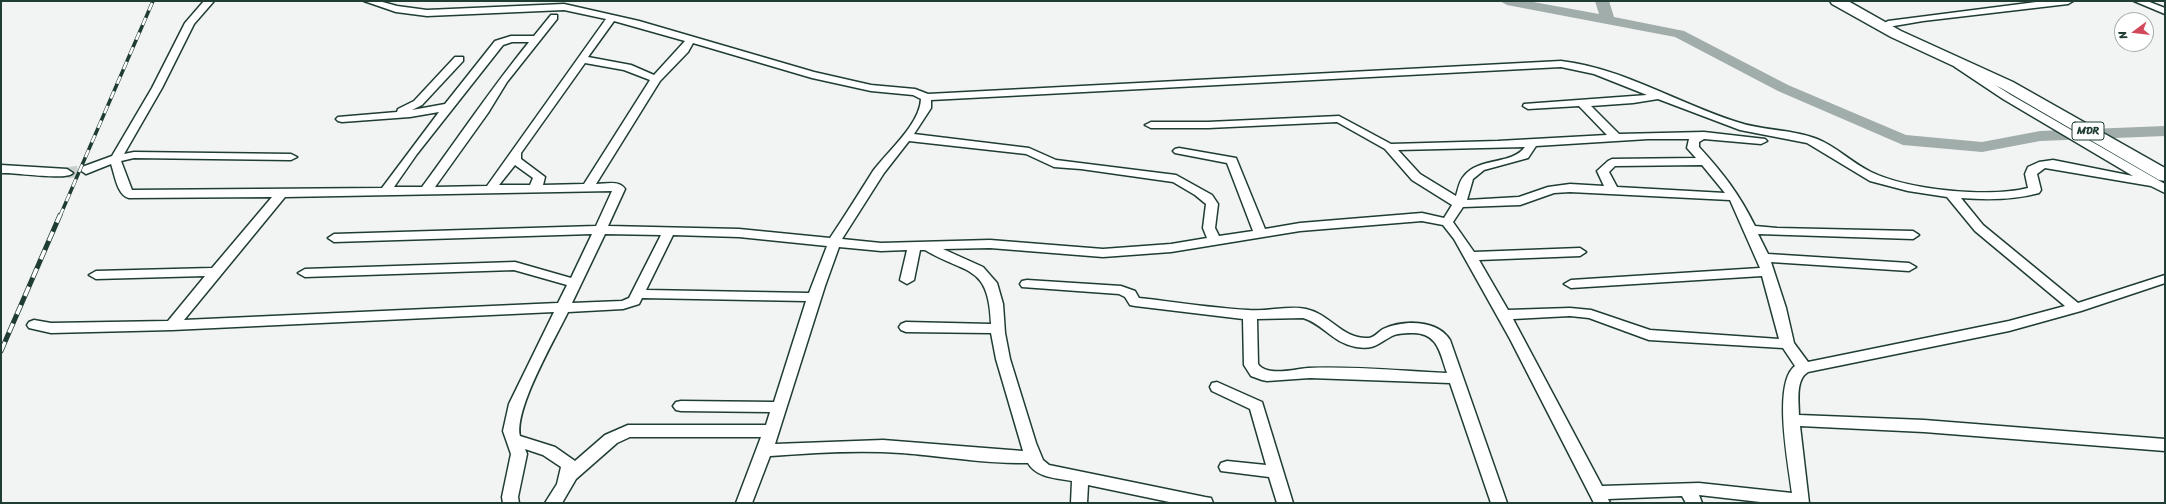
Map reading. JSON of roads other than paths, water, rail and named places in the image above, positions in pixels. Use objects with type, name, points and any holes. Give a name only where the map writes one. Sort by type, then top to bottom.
[{"type":"main road","name":"MDR","points":[[1837,1],[1879,25],[2025,94],[2159,179]]},
{"type":"main road","name":"MDR","points":[[1848,1],[1902,32],[1910,39]]},
{"type":"street","points":[[115,159],[157,88],[190,22],[209,1]]},
{"type":"street","points":[[369,1],[396,9],[427,13],[482,12],[554,7],[612,17],[800,72],[871,88],[915,92],[926,97],[1561,64],[1591,68],[1739,127],[1760,132],[1799,137],[1813,142],[1856,169],[1888,183],[1950,193],[1994,196],[2026,194],[2035,190],[2031,174],[2032,170],[2043,164],[2053,164],[2159,179]]},
{"type":"street","points":[[1888,24],[1923,18],[2068,1]]},
{"type":"street","points":[[2139,1],[2165,11]]},
{"type":"street","points":[[427,189],[484,111],[503,81],[554,17]]},
{"type":"street","points":[[491,188],[514,158],[514,153],[612,17]]},
{"type":"street","points":[[386,190],[413,152],[499,43],[511,39],[536,39]]},
{"type":"street","points":[[589,186],[656,79],[684,50],[691,39]]},
{"type":"street","points":[[1948,57],[2007,97],[2124,165],[2159,179]]},
{"type":"street","points":[[394,115],[418,103],[459,59]]},
{"type":"street","points":[[581,59],[627,67],[656,79]]},
{"type":"street","points":[[1528,106],[1645,99],[1660,96]]},
{"type":"street","points":[[744,503],[780,407],[814,297],[835,242],[879,172],[907,137],[926,108],[926,97]]},
{"type":"street","points":[[1581,102],[1616,138]]},
{"type":"street","points":[[342,119],[394,115],[448,107]]},
{"type":"street","points":[[1151,126],[1230,125],[1332,118],[1347,122],[1389,147],[1416,177],[1460,204],[1520,201],[1552,190],[1570,188],[1734,197]]},
{"type":"street","points":[[1724,136],[1739,127]]},
{"type":"street","points":[[1699,136],[1691,145],[1734,197],[1763,258],[1779,308],[1787,344],[1804,368]]},
{"type":"street","points":[[1389,147],[1699,136],[1724,136],[1774,143]]},
{"type":"street","points":[[907,137],[1029,151],[1054,163],[1081,165],[1176,179],[1208,198],[1212,204],[1209,228],[1214,241]]},
{"type":"street","points":[[1447,222],[1460,204],[1468,178],[1480,168],[1524,156],[1533,143]]},
{"type":"street","points":[[1179,151],[1232,160],[1260,233]]},
{"type":"street","points":[[86,170],[115,159],[134,155],[291,157]]},
{"type":"street","points":[[514,158],[539,177],[539,181],[535,187]]},
{"type":"street","points":[[115,159],[126,191],[129,194],[282,194],[427,189],[589,186],[617,187],[619,189],[564,308],[517,404],[510,432],[518,454],[510,497],[511,503]]},
{"type":"street","points":[[1612,190],[1603,171],[1612,163],[1705,161]]},
{"type":"street","points":[[1,169],[18,167],[52,173],[67,173]]},
{"type":"street","points":[[1950,193],[1983,232],[2076,308]]},
{"type":"street","points":[[172,325],[282,194]]},
{"type":"street","points":[[334,238],[600,230],[739,232],[881,247],[990,244],[1103,253],[1134,252],[1260,233],[1333,224],[1422,217],[1447,222],[1454,229],[1503,315],[1600,498],[1690,496],[1726,491],[1800,502],[1793,438],[1793,387],[1796,374],[1804,368],[2009,326],[2076,308],[2165,279]]},
{"type":"street","points":[[1750,229],[1784,232],[1913,235]]},
{"type":"street","points":[[34,325],[51,328],[172,325],[623,305],[634,301],[669,231]]},
{"type":"street","points":[[907,280],[921,246]]},
{"type":"street","points":[[921,246],[976,269],[985,276],[995,294],[1002,356],[1034,456],[1039,466],[1046,470],[1205,503]]},
{"type":"street","points":[[1470,256],[1580,252]]},
{"type":"street","points":[[1763,258],[1909,267]]},
{"type":"street","points":[[305,273],[514,266],[545,277],[575,283]]},
{"type":"street","points":[[96,275],[218,272]]},
{"type":"street","points":[[1571,284],[1767,272]]},
{"type":"street","points":[[1027,284],[1121,290],[1130,294],[1135,302],[1250,315],[1304,313],[1312,315],[1346,341],[1357,343],[1377,341],[1388,333],[1399,330],[1418,328],[1432,330],[1443,340],[1499,503]]},
{"type":"street","points":[[637,294],[814,297]]},
{"type":"street","points":[[1503,315],[1570,312],[1591,314],[1649,335],[1787,344]]},
{"type":"street","points":[[1250,315],[1251,365],[1252,369],[1261,375],[1310,373],[1456,378]]},
{"type":"street","points":[[906,326],[998,329]]},
{"type":"street","points":[[1217,387],[1257,406],[1284,503]]},
{"type":"street","points":[[681,406],[780,407]]},
{"type":"street","points":[[1793,420],[1924,426],[2165,445]]},
{"type":"street","points":[[570,475],[611,439],[628,431],[770,431]]},
{"type":"street","points":[[513,440],[549,451],[569,464],[570,475],[567,483],[553,503]]},
{"type":"street","points":[[763,450],[844,446],[898,447],[988,456],[1034,456]]},
{"type":"street","points":[[1227,467],[1276,472]]},
{"type":"street","points":[[1079,503],[1080,477]]},
{"type":"waterway","points":[[1507,1],[1608,20]]},
{"type":"waterway","points":[[1602,1],[1608,20]]},
{"type":"waterway","points":[[1608,20],[1679,34],[1783,88],[1903,140],[1982,147],[2040,136],[2165,131]]},
{"type":"tunnel","points":[[67,173],[86,170]]},
{"type":"railway","points":[[60,216],[153,1]]},
{"type":"railway","points":[[1,351],[60,215]]}]
